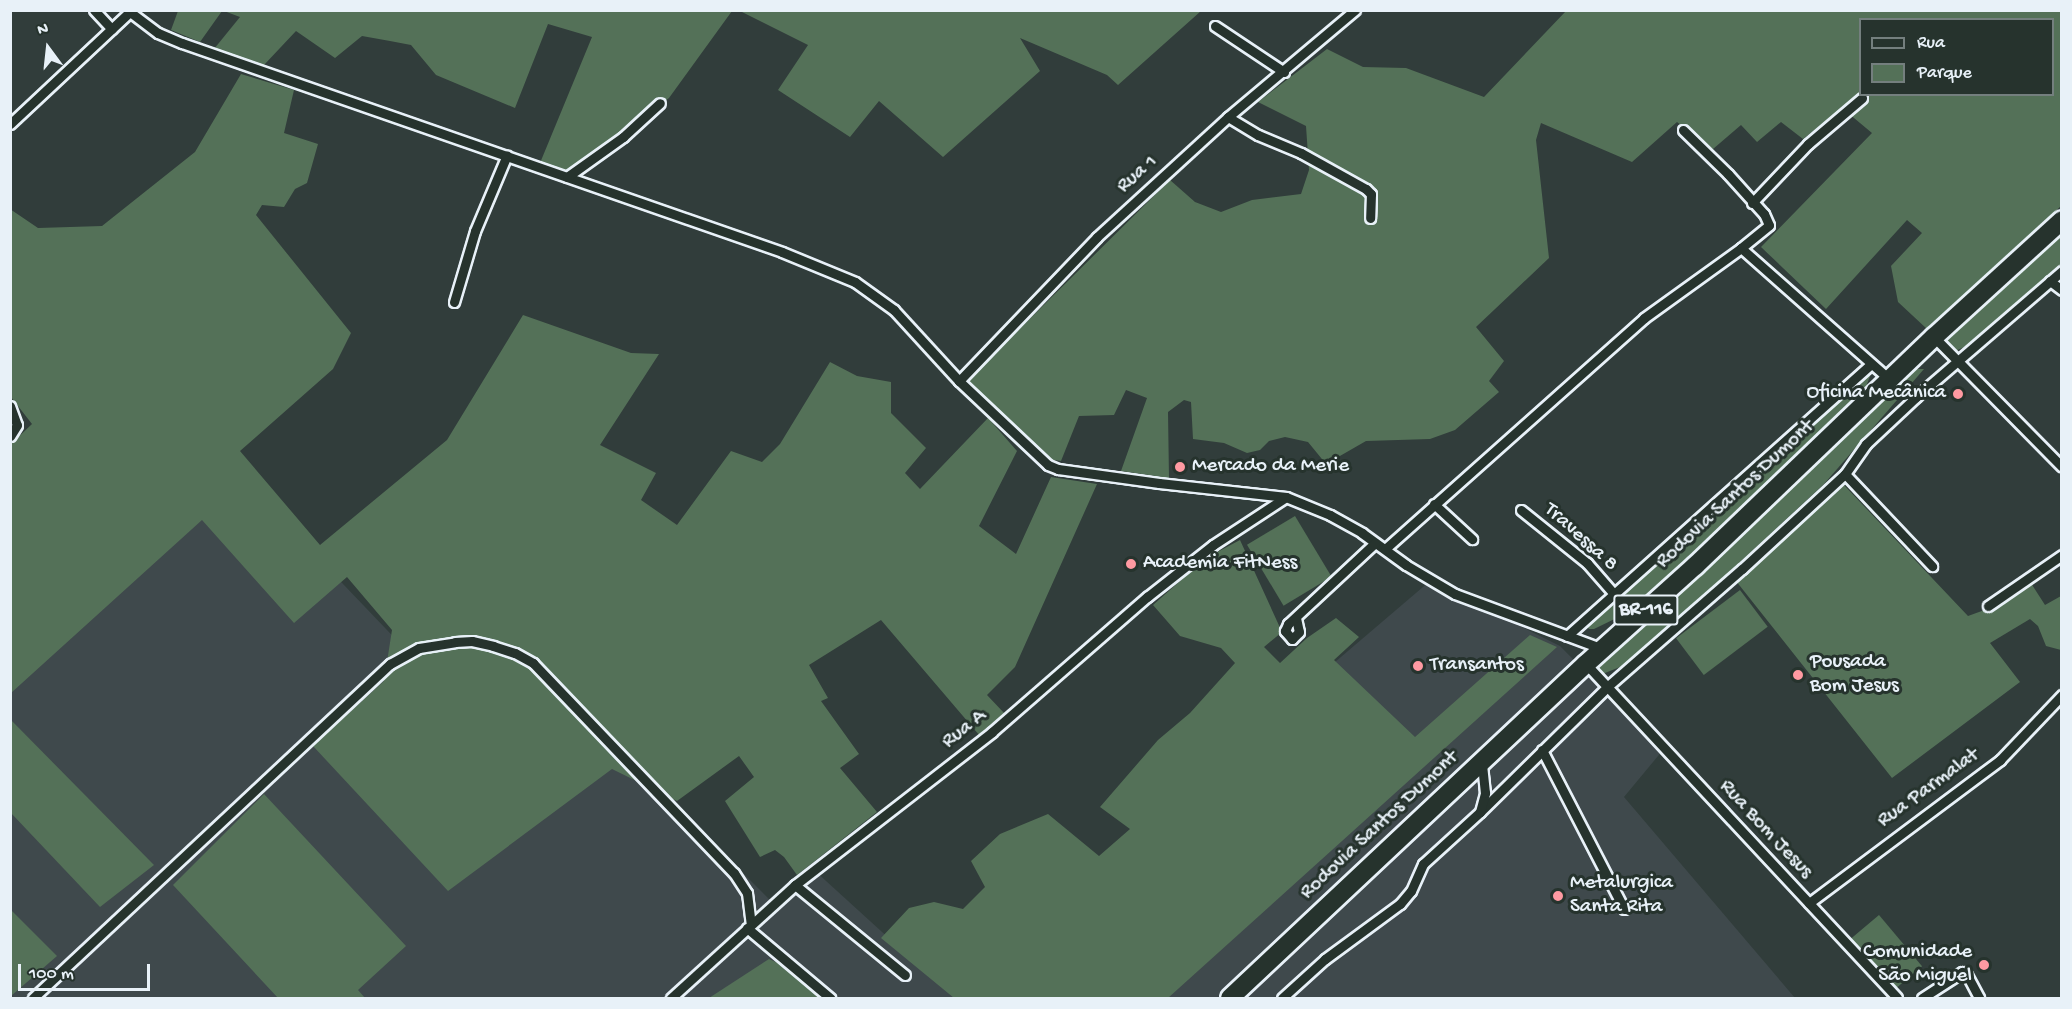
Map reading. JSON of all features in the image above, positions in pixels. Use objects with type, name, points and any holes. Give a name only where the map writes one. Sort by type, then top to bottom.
[{"type":"highway","name":"Rodovia Santos Dumont","points":[[1230,999],[1586,664],[1695,566],[1934,337],[2061,220]]},
{"type":"street","points":[[94,10],[112,29]]},
{"type":"street","name":"Rua 1","points":[[959,381],[1097,237],[1228,117],[1355,10]]},
{"type":"street","points":[[10,124],[131,11],[158,33],[182,43],[793,256],[855,282],[894,310],[959,381],[1033,454],[1058,469],[1286,497],[1330,515],[1385,549],[1430,581],[1455,594],[1603,649]]},
{"type":"street","points":[[1215,26],[1284,72]]},
{"type":"street","points":[[1752,203],[1808,144],[1862,98]]},
{"type":"street","points":[[567,177],[623,136],[660,103]]},
{"type":"street","points":[[1228,117],[1258,135],[1300,153],[1366,189],[1371,194],[1370,218]]},
{"type":"street","points":[[1385,549],[1644,318],[1741,248],[1768,225],[1764,214],[1728,174],[1683,130]]},
{"type":"street","points":[[454,302],[475,231],[507,155]]},
{"type":"street","points":[[1741,248],[1870,365],[1890,380]]},
{"type":"street","points":[[1282,999],[1324,959],[1400,904],[1411,891],[1423,864],[1480,812],[1607,687],[1742,569],[1845,474],[1866,444],[1956,361],[2061,271]]},
{"type":"street","points":[[2050,281],[2061,290]]},
{"type":"street","points":[[1934,337],[2061,467]]},
{"type":"street","points":[[1567,636],[1870,365]]},
{"type":"street","points":[[10,406],[17,425],[10,436]]},
{"type":"street","points":[[1845,474],[1932,566]]},
{"type":"street","name":"Rua A","points":[[672,999],[795,885],[992,732],[1147,597],[1213,545],[1286,497]]},
{"type":"street","points":[[1434,504],[1472,539]]},
{"type":"street","name":"Travessa 8","points":[[1521,510],[1587,563],[1614,594]]},
{"type":"street","points":[[1296,618],[1375,543]]},
{"type":"street","points":[[1988,606],[2061,555]]},
{"type":"street","points":[[33,999],[390,664],[419,648],[449,642],[472,641],[493,645],[533,663],[734,873],[747,893],[749,926],[830,999]]},
{"type":"street","name":"Rua Bom Jesus","points":[[1586,664],[1663,750],[1748,836],[1897,999]]},
{"type":"street","name":"Rua Parmalat","points":[[1809,903],[2000,760],[2061,695]]},
{"type":"street","points":[[1542,750],[1624,909]]},
{"type":"street","points":[[1480,812],[1485,792],[1482,762]]},
{"type":"street","points":[[795,885],[905,975]]},
{"type":"street","points":[[1922,999],[1962,972],[1967,975],[1979,999]]},
{"type":"shaded area","points":[[238,474],[408,652],[533,663],[774,904],[814,870],[948,992],[1430,581],[1560,646],[1663,750],[1624,797],[1795,998],[11,998],[10,673]]},
{"type":"green space","points":[[178,10],[222,11],[200,42],[171,30]]},
{"type":"green space","points":[[224,11],[732,11],[669,98],[569,172],[540,163],[592,37],[548,24],[515,108],[436,75],[411,45],[362,36],[335,58],[296,31],[264,65],[214,49],[240,17]]},
{"type":"green space","points":[[740,11],[1201,11],[1118,85],[1107,75],[1020,38],[1040,71],[943,157],[879,101],[850,137],[778,90],[808,45]]},
{"type":"green space","points":[[1566,11],[2061,11],[2061,206],[1927,329],[1898,302],[1891,266],[1922,233],[1907,220],[1826,309],[1761,247],[1872,133],[1842,108],[1803,139],[1781,122],[1757,142],[1741,125],[1713,149],[1677,122],[1632,162],[1541,123],[1536,140],[1549,258],[1476,327],[1504,361],[1489,381],[1499,392],[1455,430],[1430,439],[1366,441],[1326,464],[1308,442],[1285,437],[1269,441],[1260,450],[1247,453],[1224,443],[1193,439],[1191,402],[1184,400],[1168,412],[1169,478],[1121,471],[1147,398],[1126,390],[1114,415],[1079,416],[1061,461],[1048,459],[970,385],[969,379],[1170,180],[1195,202],[1221,212],[1252,200],[1301,194],[1309,170],[1306,126],[1258,102],[1327,49],[1363,67],[1406,68],[1484,97]]},
{"type":"green space","points":[[241,74],[294,90],[284,133],[318,144],[307,183],[295,189],[284,207],[262,205],[256,215],[351,333],[333,369],[240,451],[320,545],[447,440],[523,315],[631,353],[659,354],[600,445],[656,473],[641,500],[677,525],[731,451],[762,462],[780,444],[830,362],[857,376],[891,382],[891,413],[926,448],[905,473],[920,489],[988,418],[1017,451],[979,526],[1016,554],[1051,477],[1097,484],[1015,667],[987,695],[1005,714],[980,736],[881,620],[809,665],[828,698],[821,701],[859,754],[840,768],[877,812],[797,875],[784,857],[775,850],[760,857],[725,801],[754,777],[739,756],[677,801],[612,769],[448,891],[313,746],[384,681],[392,630],[347,577],[294,623],[202,520],[11,693],[11,444],[32,424],[11,397],[10,209],[38,228],[102,226],[195,152]]},
{"type":"green space","points":[[2061,232],[2061,264],[1971,344],[1951,353],[1942,344]]},
{"type":"green space","points":[[1917,369],[1924,369],[1824,484],[1652,644],[1625,665],[1600,675],[1596,670]]},
{"type":"green space","points":[[1866,374],[1870,376],[1866,387],[1633,610],[1594,629],[1589,629],[1586,625],[1691,527],[1698,525],[1723,505],[1739,487],[1790,445]]},
{"type":"green space","points":[[1843,484],[1968,616],[1990,608],[2029,580],[2045,605],[2061,596],[2061,650],[2046,646],[2038,626],[2030,619],[1990,643],[2020,682],[1892,778],[1736,581]]},
{"type":"green space","points":[[1295,516],[1332,577],[1284,606],[1247,545]]},
{"type":"green space","points":[[1240,540],[1282,632],[1264,647],[1280,663],[1307,638],[1336,618],[1359,637],[1334,660],[1415,737],[1530,635],[1557,647],[1168,998],[954,998],[881,938],[909,908],[934,902],[963,909],[985,887],[971,861],[1000,834],[1048,814],[1099,856],[1130,829],[1100,807],[1158,740],[1190,713],[1235,663],[1221,648],[1180,636],[1153,605],[1206,558]]},
{"type":"green space","points":[[1740,590],[1768,627],[1704,675],[1676,638]]},
{"type":"green space","points":[[10,719],[154,865],[100,907],[11,813]]},
{"type":"green space","points":[[264,794],[406,946],[358,990],[365,998],[278,998],[173,885]]},
{"type":"green space","points":[[10,909],[57,956],[11,996],[10,996]]},
{"type":"green space","points":[[1879,915],[1922,966],[1893,991],[1850,939]]},
{"type":"green space","points":[[769,959],[782,965],[825,998],[709,998]]},
{"type":"place","name":"Oficina Mecânica","points":[[1958,394]]},
{"type":"place","name":"Mercado da Merie","points":[[1180,467]]},
{"type":"place","name":"Academia FitNess","points":[[1131,564]]},
{"type":"place","name":"Transantos","points":[[1418,666]]},
{"type":"place","name":"Pousada Bom Jesus","points":[[1798,675]]},
{"type":"place","name":"Metalurgica Santa Rita","points":[[1558,896]]},
{"type":"place","name":"Comunidade São Miguel","points":[[1984,965]]}]
